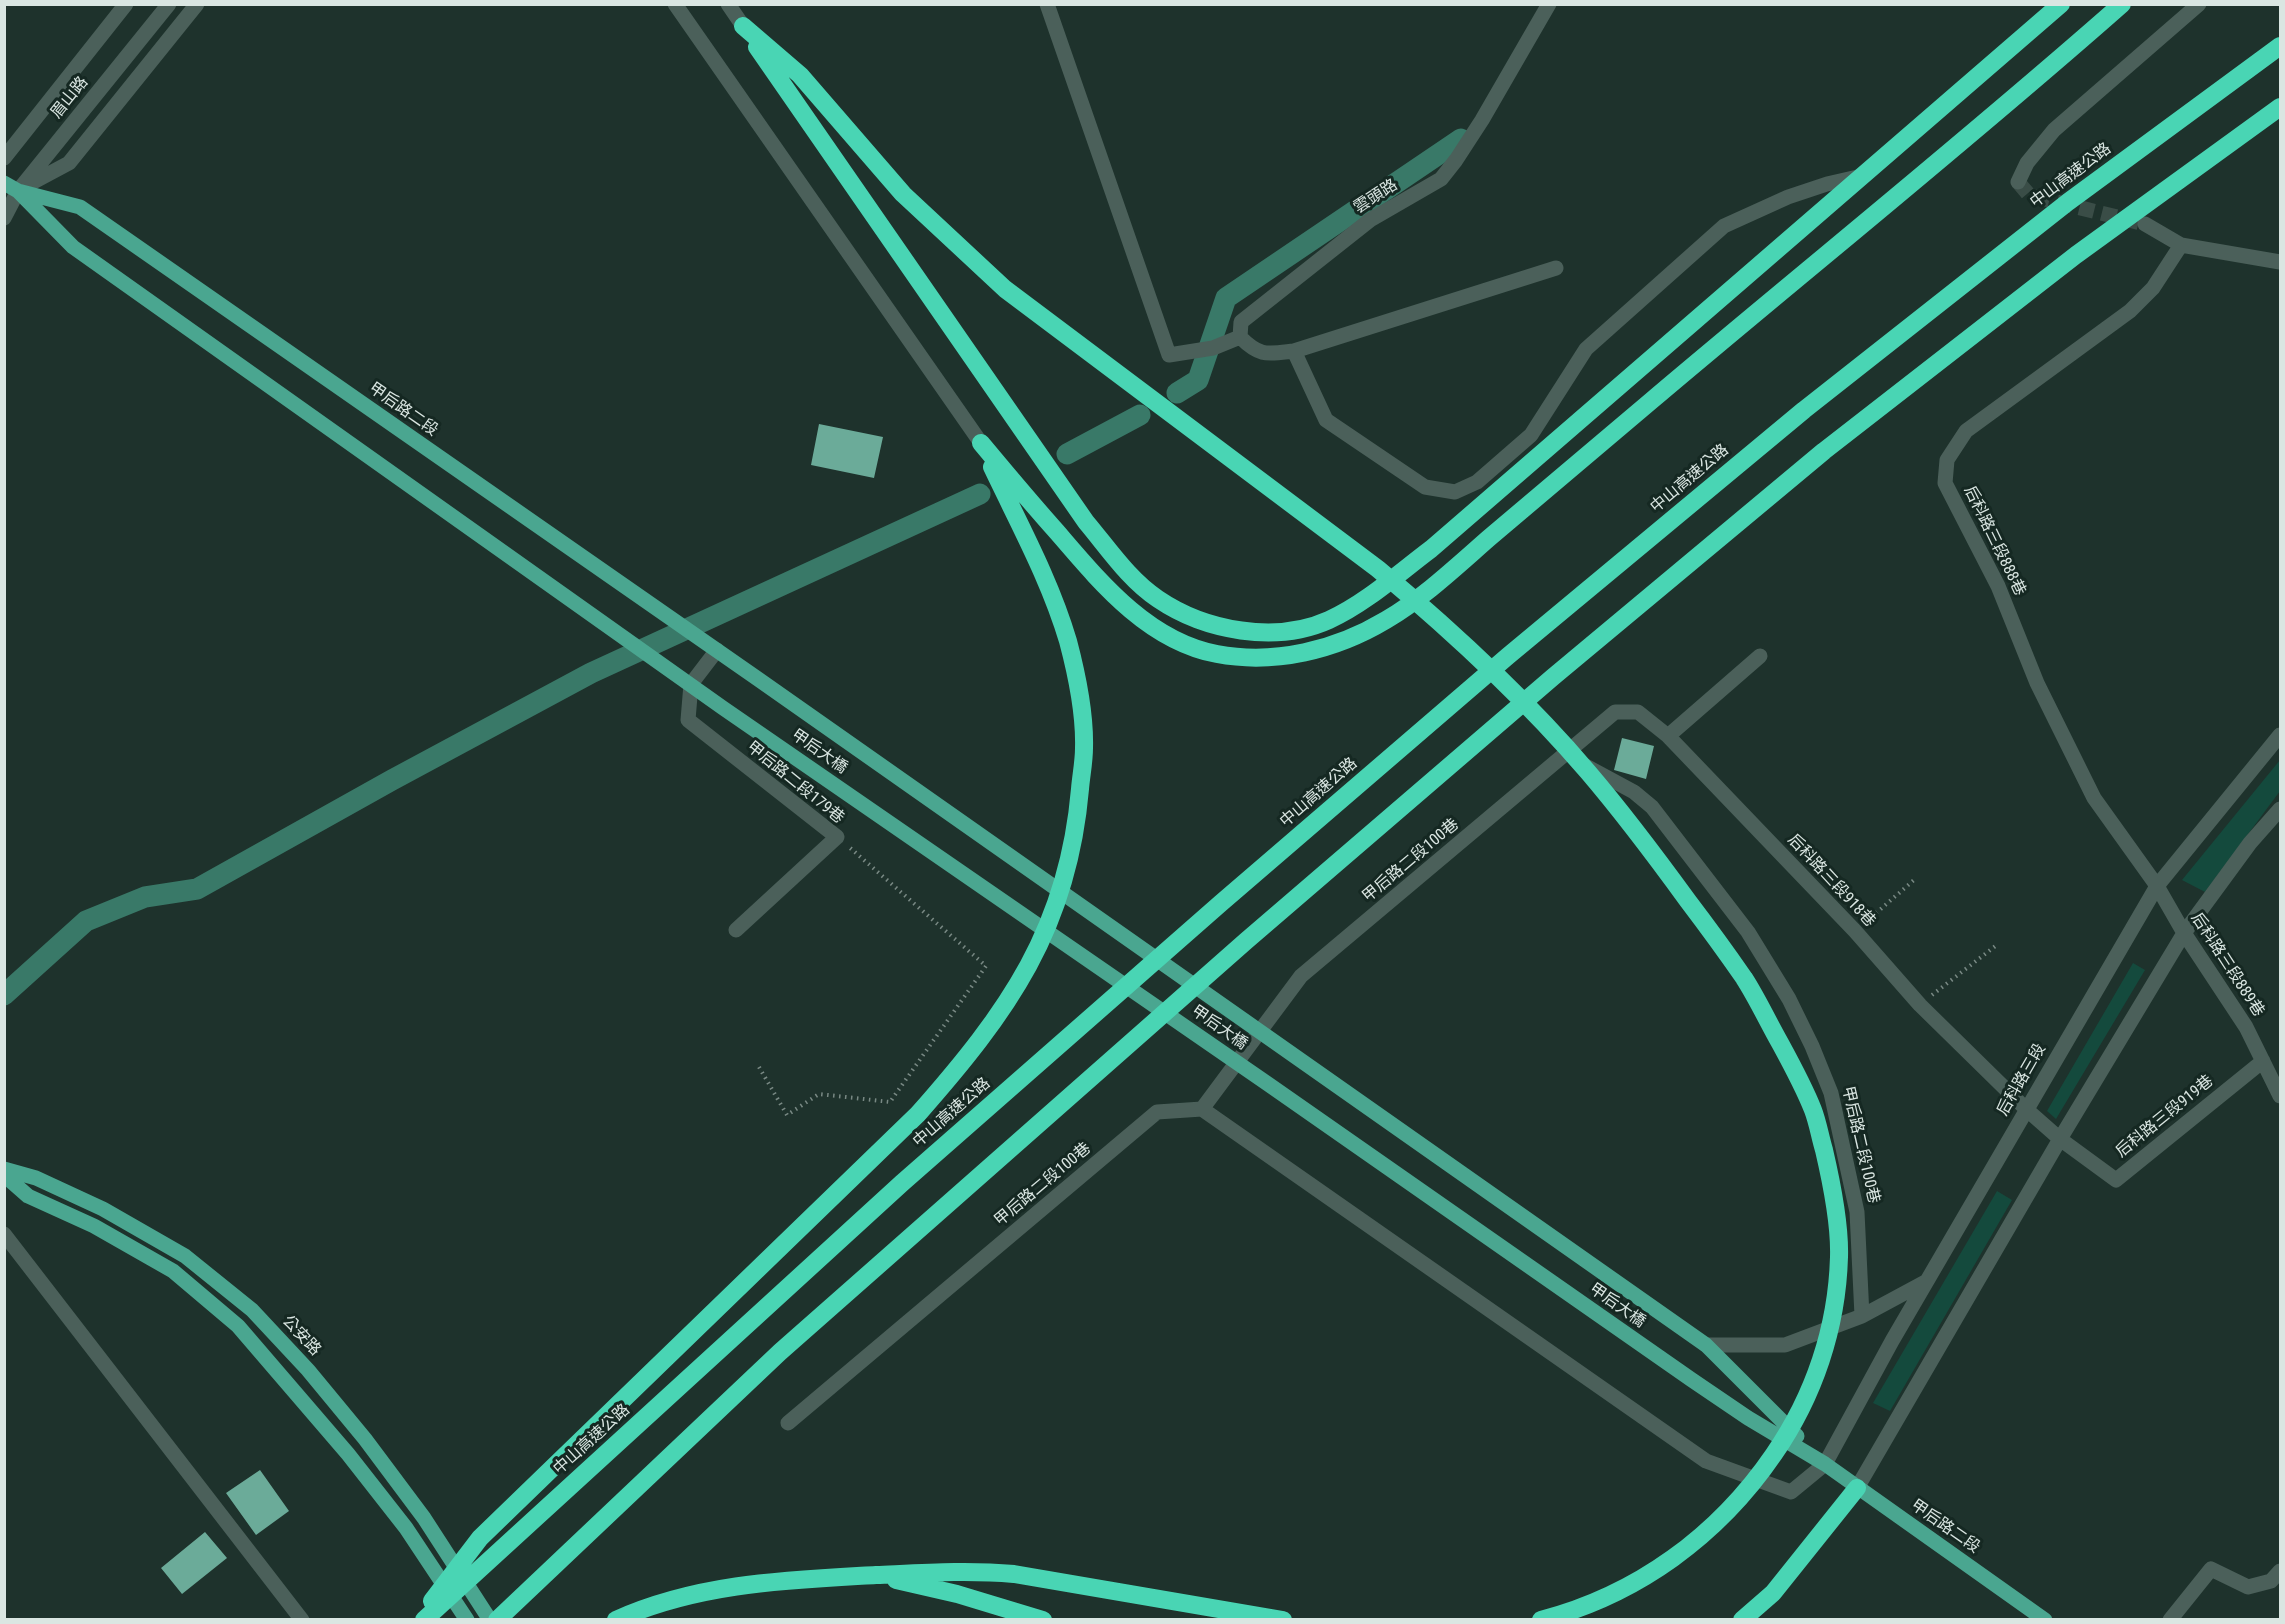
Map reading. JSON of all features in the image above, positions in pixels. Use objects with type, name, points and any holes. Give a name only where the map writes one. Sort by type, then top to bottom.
[{"type":"highway","points":[[743,26],[1086,522],[1127,572],[1157,599],[1191,617],[1226,628],[1265,633],[1302,628],[1329,620],[1360,602],[1431,549],[2061,4]]},
{"type":"highway","points":[[981,443],[1103,586],[1154,627],[1184,643],[1215,654],[1234,656],[1305,654],[1332,645],[1388,619],[1443,578],[1754,314],[2052,66],[2122,4]]},
{"type":"highway","points":[[743,26],[800,75],[903,194],[1005,288],[1410,596],[1516,695],[1588,773],[1671,877],[1746,981],[1788,1059],[1814,1111],[1831,1179],[1840,1256],[1832,1323],[1819,1367],[1803,1407],[1785,1437],[1743,1495],[1697,1541],[1643,1578],[1568,1613],[1541,1620]]},
{"type":"highway","name":"中山高速公路","points":[[424,1620],[902,1183],[1221,903],[1508,657],[1814,402],[2068,202],[2280,46]]},
{"type":"highway","points":[[497,1620],[780,1352],[1246,941],[1553,677],[1833,444],[2076,255],[2280,107]]},
{"type":"highway","points":[[417,1620],[480,1538],[918,1114],[995,1019],[1017,987],[1042,943],[1060,897],[1077,825],[1084,747],[1078,686],[1067,640],[1048,585],[981,443]]},
{"type":"highway","points":[[1742,1620],[1773,1593],[1857,1488]]},
{"type":"highway","points":[[616,1620],[662,1601],[754,1583],[808,1578],[973,1571],[1014,1574],[1283,1620]]},
{"type":"highway","points":[[877,1575],[957,1594],[1043,1620]]},
{"type":"main road","name":"甲后路二段","points":[[11,187],[80,207],[758,679]]},
{"type":"main road","points":[[11,187],[73,247],[691,684]]},
{"type":"main road","name":"甲后大橋","points":[[758,679],[1706,1345]]},
{"type":"main road","name":"甲后大橋","points":[[691,684],[1692,1380]]},
{"type":"main road","name":"公安路","points":[[4,1169],[36,1178],[104,1209],[185,1256],[252,1310],[308,1370],[365,1439],[424,1518],[490,1620]]},
{"type":"main road","points":[[4,1175],[28,1196],[94,1226],[173,1271],[238,1326],[355,1463],[406,1528],[466,1620]]},
{"type":"main road","name":"甲后路二段","points":[[1706,1345],[1825,1464]]},
{"type":"main road","name":"甲后路二段","points":[[1692,1380],[1748,1418],[1825,1464],[2045,1620]]},
{"type":"street","name":"眉山路","points":[[4,158],[126,4]]},
{"type":"street","name":"眉山路","points":[[4,218],[11,187],[169,4]]},
{"type":"street","points":[[11,187],[69,163],[197,4]]},
{"type":"street","points":[[675,4],[981,443]]},
{"type":"street","points":[[728,4],[743,26]]},
{"type":"street","points":[[1047,4],[1169,355],[1213,348],[1240,337],[1248,345],[1265,354],[1294,351],[1556,268]]},
{"type":"street","name":"雲頭路","points":[[1240,337],[1241,322],[1370,220],[1441,179],[1482,120],[1549,4]]},
{"type":"street","points":[[2018,182],[2027,163],[2054,130],[2199,4]]},
{"type":"street","points":[[1294,351],[1326,420],[1425,487],[1455,492],[1477,482],[1531,435],[1586,349],[1724,226],[1788,197],[1827,184],[1866,175]]},
{"type":"street","points":[[2145,224],[2181,245],[2280,262]]},
{"type":"street","name":"后科路三段888巷","points":[[2157,886],[2094,798],[2037,683],[1998,586],[1945,483],[1947,460],[1966,431],[2130,311],[2153,288],[2181,245]]},
{"type":"street","points":[[691,684],[717,650]]},
{"type":"street","points":[[1668,736],[1760,656]]},
{"type":"street","name":"甲后路二段179巷","points":[[691,684],[688,720],[837,837],[736,930]]},
{"type":"street","name":"后科路三段918巷","points":[[1566,756],[1615,712],[1638,712],[1668,736],[1855,931],[1920,1005],[2060,1139]]},
{"type":"street","name":"后科路三段","points":[[1825,1464],[2026,1108],[2157,886],[2280,735]]},
{"type":"street","name":"甲后路二段100巷","points":[[788,1423],[1157,1112],[1202,1110],[1301,976],[1566,756],[1634,792],[1652,807],[1748,932],[1790,999],[1831,1093],[1857,1212],[1862,1316]]},
{"type":"street","points":[[1857,1488],[2060,1139],[2184,933],[2250,843],[2280,809]]},
{"type":"street","name":"后科路三段889巷","points":[[2157,886],[2184,933],[2246,1027],[2280,1096]]},
{"type":"street","name":"后科路三段919巷","points":[[2060,1139],[2116,1180],[2263,1060]]},
{"type":"street","points":[[1202,1110],[1706,1461],[1791,1492],[1825,1464]]},
{"type":"street","points":[[4,1234],[302,1620]]},
{"type":"street","points":[[1706,1345],[1785,1345],[1862,1316],[1927,1281]]},
{"type":"street","points":[[2170,1620],[2211,1569],[2248,1587],[2271,1581],[2280,1571]]},
{"type":"path","points":[[759,1067],[787,1115],[819,1094],[890,1102],[986,966],[837,837]]},
{"type":"path","points":[[1855,931],[1914,880]]},
{"type":"path","points":[[1920,1005],[1998,944]]},
{"type":"green space","points":[[2280,760],[2280,791],[2205,892],[2182,880]]},
{"type":"green space","points":[[2133,963],[2145,970],[2056,1119],[2047,1111]]},
{"type":"green space","points":[[1997,1191],[2012,1200],[1890,1411],[1873,1403]]},
{"type":"building","points":[[819,424],[883,437],[874,478],[811,465]]},
{"type":"building","points":[[1622,738],[1654,746],[1646,779],[1614,770]]},
{"type":"building","points":[[260,1470],[289,1511],[256,1535],[226,1493]]},
{"type":"building","points":[[205,1532],[227,1558],[182,1594],[161,1568]]},
{"type":"waterway","points":[[1177,393],[1198,380],[1226,298],[1461,139]]},
{"type":"waterway","points":[[1067,454],[1140,415]]},
{"type":"waterway","points":[[4,995],[86,921],[145,897],[197,889],[392,780],[591,673],[980,494]]},
{"type":"tunnel","points":[[2018,182],[2029,195],[2145,224]]}]
